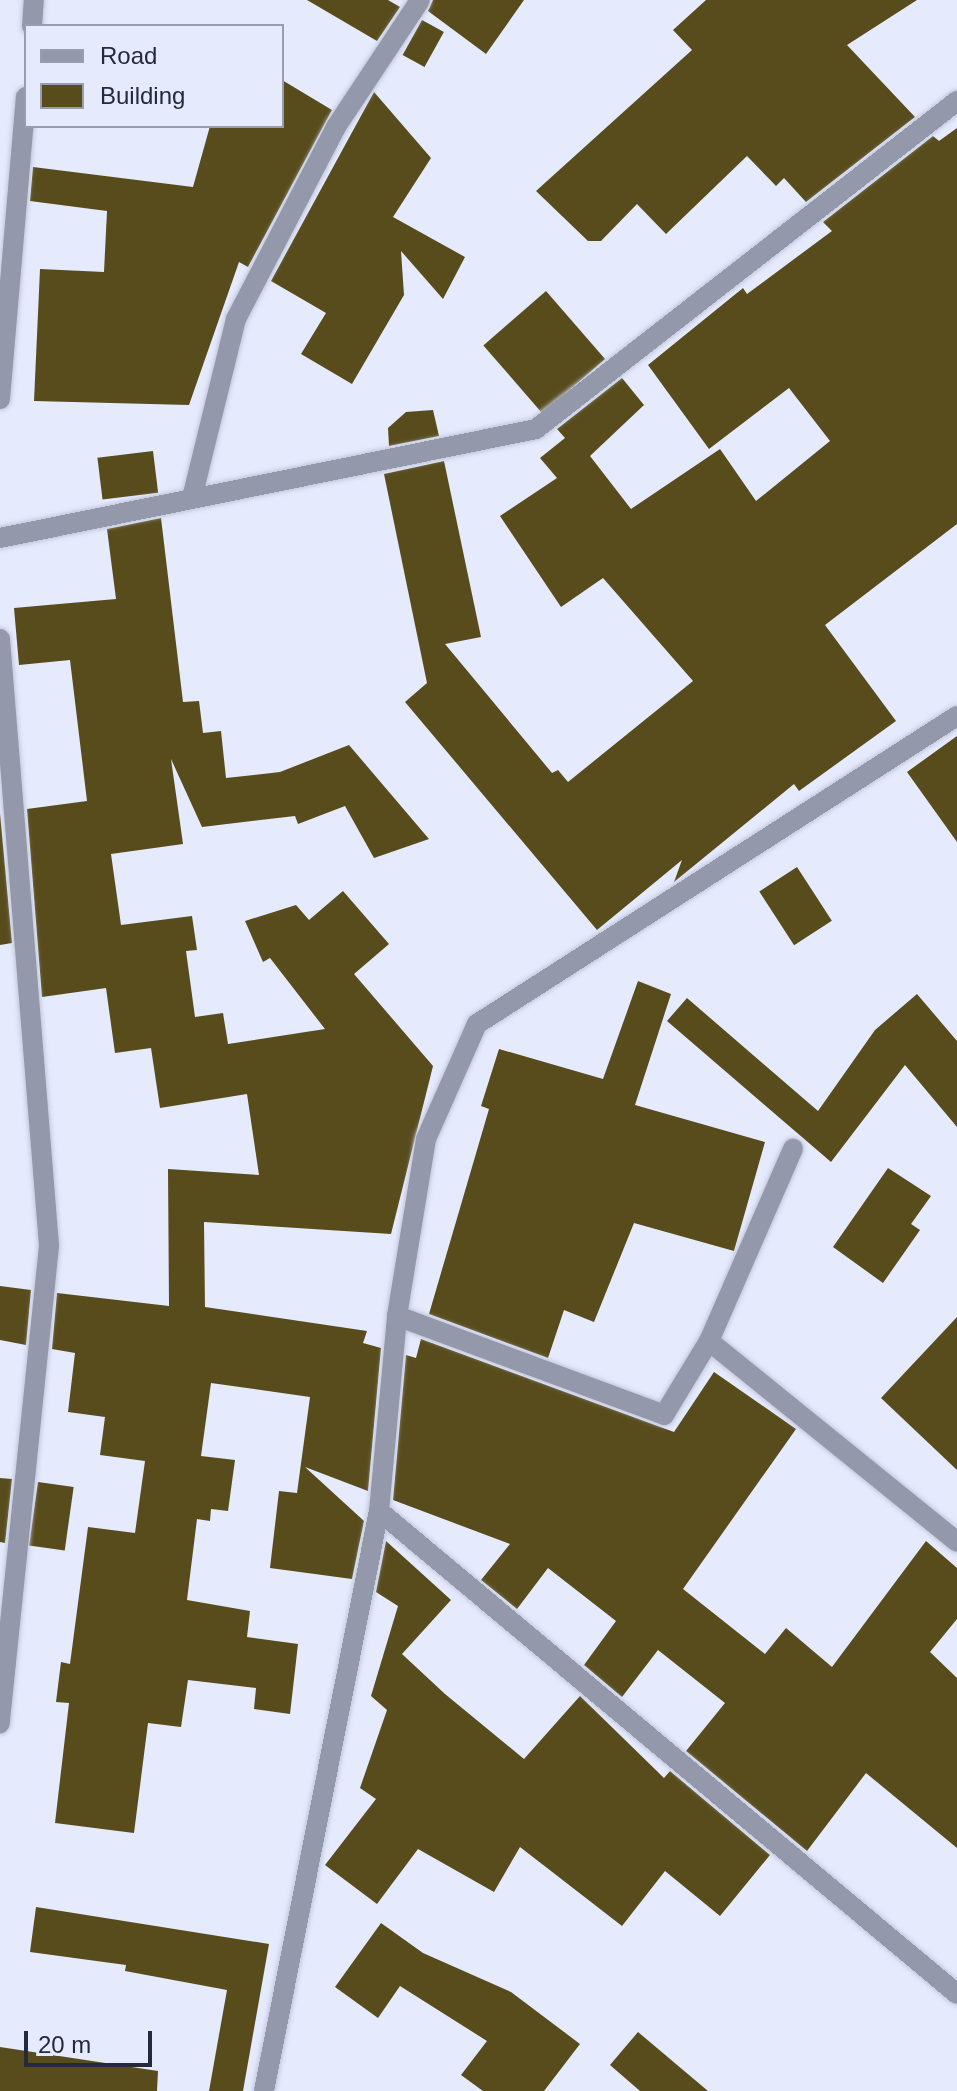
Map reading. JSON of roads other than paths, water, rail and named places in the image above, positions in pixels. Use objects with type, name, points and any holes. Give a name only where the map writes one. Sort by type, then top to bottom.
[{"type":"street","points":[[32,24],[34,0]]},
{"type":"street","points":[[192,498],[236,319],[336,127],[420,0]]},
{"type":"street","points":[[0,538],[536,429],[957,101]]},
{"type":"street","points":[[0,399],[24,120]]},
{"type":"street","points":[[0,639],[49,1246],[0,1723]]},
{"type":"street","points":[[264,2091],[379,1511],[397,1316],[426,1139],[477,1024],[955,722]]},
{"type":"street","points":[[397,1316],[664,1415],[709,1341],[793,1149]]},
{"type":"street","points":[[709,1341],[957,1542]]},
{"type":"street","points":[[379,1511],[957,1994]]}]
